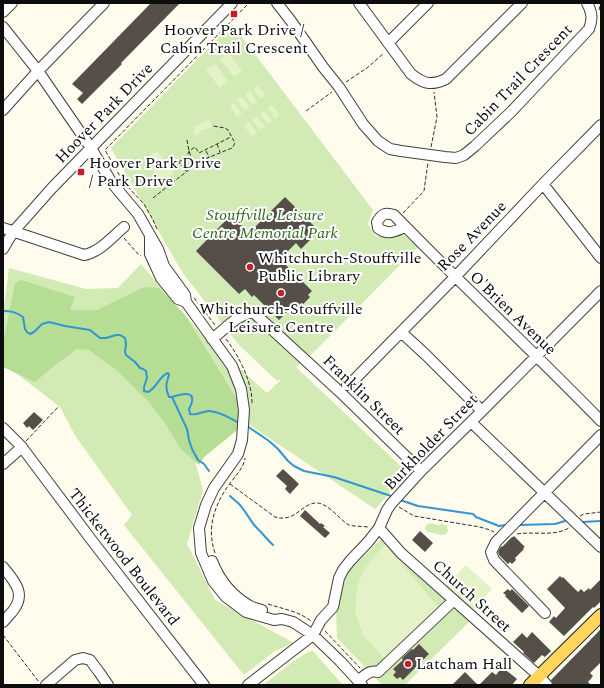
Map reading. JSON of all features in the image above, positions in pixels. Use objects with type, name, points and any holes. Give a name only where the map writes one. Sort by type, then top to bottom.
[{"type":"main road","points":[[530,685],[543,681],[601,615]]},
{"type":"street","points":[[3,12],[12,3]]},
{"type":"street","points":[[3,110],[38,71],[104,3]]},
{"type":"street","name":"Hoover Park Drive","points":[[3,249],[13,232],[52,188],[232,3]]},
{"type":"street","name":"Cabin Trail Crescent","points":[[277,3],[339,87],[363,124],[378,141],[390,149],[456,158],[464,155],[475,146],[511,112],[589,29],[591,16],[588,3]]},
{"type":"street","points":[[359,3],[411,74],[420,81],[433,84],[446,79],[522,3]]},
{"type":"street","points":[[389,45],[428,3]]},
{"type":"street","points":[[3,27],[38,71],[112,183],[138,214],[158,249],[164,266],[185,295],[186,302],[232,366],[240,389],[244,410],[242,440],[238,454],[214,488],[199,528],[201,553],[213,580],[226,597],[246,612],[274,620],[282,619],[316,631],[340,661],[362,680],[372,671],[378,672],[454,600]]},
{"type":"street","name":"Rose Avenue","points":[[347,385],[353,381],[455,277],[601,125]]},
{"type":"street","points":[[543,184],[601,258]]},
{"type":"street","name":"O'Brien Avenue","points":[[405,227],[601,421]]},
{"type":"street","points":[[3,228],[84,255],[90,254],[96,250],[121,229]]},
{"type":"street","points":[[150,236],[150,254],[161,278],[178,299],[186,302]]},
{"type":"street","name":"Burkholder Street","points":[[248,685],[316,631],[322,620],[333,607],[339,578],[343,570],[368,542],[379,528],[392,506],[421,471],[601,291]]},
{"type":"street","name":"Franklin Street","points":[[212,339],[240,316],[253,312],[340,392],[421,471]]},
{"type":"street","points":[[401,332],[426,354],[482,411]]},
{"type":"street","points":[[471,422],[601,548]]},
{"type":"street","name":"Thicketwood Boulevard","points":[[3,428],[21,446],[204,685]]},
{"type":"street","points":[[545,613],[494,560],[491,552],[499,539],[601,435]]},
{"type":"street","points":[[3,464],[21,446]]},
{"type":"street","name":"Church Street","points":[[379,528],[401,553],[543,681]]},
{"type":"street","points":[[3,567],[15,581],[19,590],[19,600],[16,607],[3,622]]},
{"type":"street","points":[[46,685],[75,660],[78,658],[83,658],[90,660],[108,685]]},
{"type":"path","points":[[105,150],[249,3]]},
{"type":"path","points":[[306,111],[367,68],[389,45]]},
{"type":"path","points":[[153,198],[200,161],[232,148],[234,142],[228,130],[213,126]]},
{"type":"path","points":[[179,162],[195,147],[199,153],[232,136]]},
{"type":"path","points":[[187,140],[194,166]]},
{"type":"path","points":[[217,144],[221,152]]},
{"type":"path","points":[[206,150],[210,157]]},
{"type":"path","points":[[166,162],[172,159],[177,160],[186,172]]},
{"type":"path","points":[[163,181],[167,187]]},
{"type":"path","points":[[121,229],[128,244],[136,252],[143,257],[151,256]]},
{"type":"path","points":[[21,446],[59,406]]},
{"type":"path","points":[[216,557],[212,546],[212,526],[216,508],[223,492],[244,464],[246,456]]},
{"type":"path","points":[[230,484],[275,517],[282,519],[289,517],[310,504],[318,503],[326,506],[348,525],[379,528]]},
{"type":"path","points":[[392,506],[414,516],[490,530],[499,539],[518,533],[563,531],[571,527],[574,522],[584,514],[601,512]]},
{"type":"path","points":[[268,604],[288,609],[305,616],[316,631],[327,633],[362,680]]},
{"type":"path","points":[[3,635],[41,685]]},
{"type":"green space","name":"Stouffville Leisure Centre Memorial Park","points":[[232,24],[373,210],[368,224],[376,237],[401,233],[418,247],[311,355],[296,367],[408,473],[375,509],[241,419],[193,453],[203,490],[187,544],[215,600],[294,643],[275,651],[244,675],[124,525],[132,515],[76,437],[60,407],[3,363],[3,315],[9,268],[86,289],[118,288],[141,264],[203,336],[267,393],[282,379],[277,381],[238,344],[182,272],[111,148]]},
{"type":"green space","points":[[228,53],[242,71],[234,77],[220,59]]},
{"type":"green space","points":[[215,63],[228,81],[220,88],[206,70]]},
{"type":"green space","points":[[257,85],[265,95],[261,99],[253,89]]},
{"type":"green space","points":[[250,91],[257,101],[253,105],[245,95]]},
{"type":"green space","points":[[242,97],[250,107],[245,111],[237,100]]},
{"type":"green space","points":[[234,103],[242,113],[237,117],[230,106]]},
{"type":"green space","points":[[272,105],[280,115],[275,118],[268,108]]},
{"type":"green space","points":[[264,111],[272,121],[268,124],[260,114]]},
{"type":"green space","points":[[257,117],[265,127],[260,130],[252,120]]},
{"type":"green space","points":[[209,120],[212,125],[211,128],[202,130],[197,136],[193,133],[195,127]]},
{"type":"green space","points":[[249,122],[257,133],[252,136],[244,126]]},
{"type":"green space","points":[[157,151],[174,173],[162,182],[145,159]]},
{"type":"green space","points":[[21,280],[75,297],[70,310],[97,310],[144,287],[159,288],[185,315],[238,401],[241,427],[204,457],[199,465],[180,448],[165,423],[149,402],[115,369],[89,350],[77,349],[35,382],[3,367],[3,344],[15,283]]},
{"type":"green space","points":[[431,523],[447,526],[448,531],[443,535],[427,532],[425,529],[428,524]]},
{"type":"green space","points":[[382,538],[469,622],[405,685],[382,685],[337,638],[336,609],[346,574]]},
{"type":"green space","points":[[385,544],[439,608],[384,658],[363,635],[355,612],[357,588],[363,571]]},
{"type":"green space","points":[[466,565],[492,589],[472,611],[446,586]]},
{"type":"green space","points":[[312,650],[343,685],[263,685],[295,660]]},
{"type":"building","points":[[151,3],[180,3],[82,104],[77,99],[83,93],[72,84]]},
{"type":"building","points":[[285,197],[319,231],[301,249],[296,243],[280,259],[312,291],[308,295],[310,297],[293,315],[289,310],[279,320],[254,295],[252,297],[245,289],[239,294],[196,251],[231,215],[249,233]]},
{"type":"building","points":[[34,412],[43,420],[33,430],[29,426],[27,428],[23,423]]},
{"type":"building","points":[[283,469],[299,484],[290,494],[285,489],[287,486],[276,476]]},
{"type":"building","points":[[305,510],[320,524],[321,523],[325,526],[323,527],[330,533],[325,538],[300,516]]},
{"type":"building","points":[[420,531],[433,543],[425,552],[412,540]]},
{"type":"building","points":[[514,536],[525,547],[515,558],[516,560],[512,564],[510,562],[508,564],[498,552],[501,546],[502,547]]},
{"type":"building","points":[[560,576],[562,578],[563,577],[578,592],[581,589],[584,592],[589,588],[590,590],[601,579],[601,601],[564,636],[549,622],[554,616],[556,618],[565,608],[547,589]]},
{"type":"building","points":[[508,589],[510,591],[512,589],[529,606],[522,613],[503,593]]},
{"type":"building","points":[[601,629],[601,662],[590,673],[593,676],[588,682],[591,685],[553,685],[551,680]]},
{"type":"building","points":[[532,632],[551,651],[545,657],[542,655],[534,663],[513,642],[522,633],[527,638]]},
{"type":"building","name":"Latcham Hall","points":[[419,644],[429,654],[403,680],[400,677],[397,679],[393,675],[396,672],[393,669],[403,660],[402,658]]},
{"type":"building","points":[[502,667],[517,679],[512,685],[479,685],[492,672],[496,675]]},
{"type":"building","points":[[465,672],[478,685],[452,685]]},
{"type":"waterway","points":[[3,311],[13,312],[23,317],[25,329],[30,334],[42,324],[49,322],[90,330],[100,338],[116,335],[120,335],[125,338],[126,355],[140,368],[146,371],[147,378],[144,391],[148,392],[154,388],[162,377],[168,373],[169,375],[166,388],[169,397],[172,397],[187,429],[192,449],[198,460],[204,464],[209,471]]},
{"type":"waterway","points":[[172,397],[189,394],[192,399],[189,409],[190,414],[213,411],[239,423]]},
{"type":"waterway","points":[[247,426],[269,441],[294,466],[304,471],[334,477],[391,496]]},
{"type":"waterway","points":[[230,496],[238,503],[254,525],[273,545]]},
{"type":"waterway","points":[[400,500],[418,506],[473,514],[476,517],[499,526],[506,525]]},
{"type":"waterway","points":[[519,525],[555,524],[565,521]]},
{"type":"waterway","points":[[582,522],[601,521]]},
{"type":"place","name":"Hoover Park Drive / Cabin Trail Crescent","points":[[234,14]]},
{"type":"place","name":"Hoover Park Drive / Park Drive","points":[[81,172]]},
{"type":"place","name":"Whitchurch-Stouffville Public Library","points":[[250,267]]},
{"type":"place","name":"Whitchurch-Stouffville Leisure Centre","points":[[281,293]]},
{"type":"place","name":"Latcham Hall","points":[[408,664]]}]
